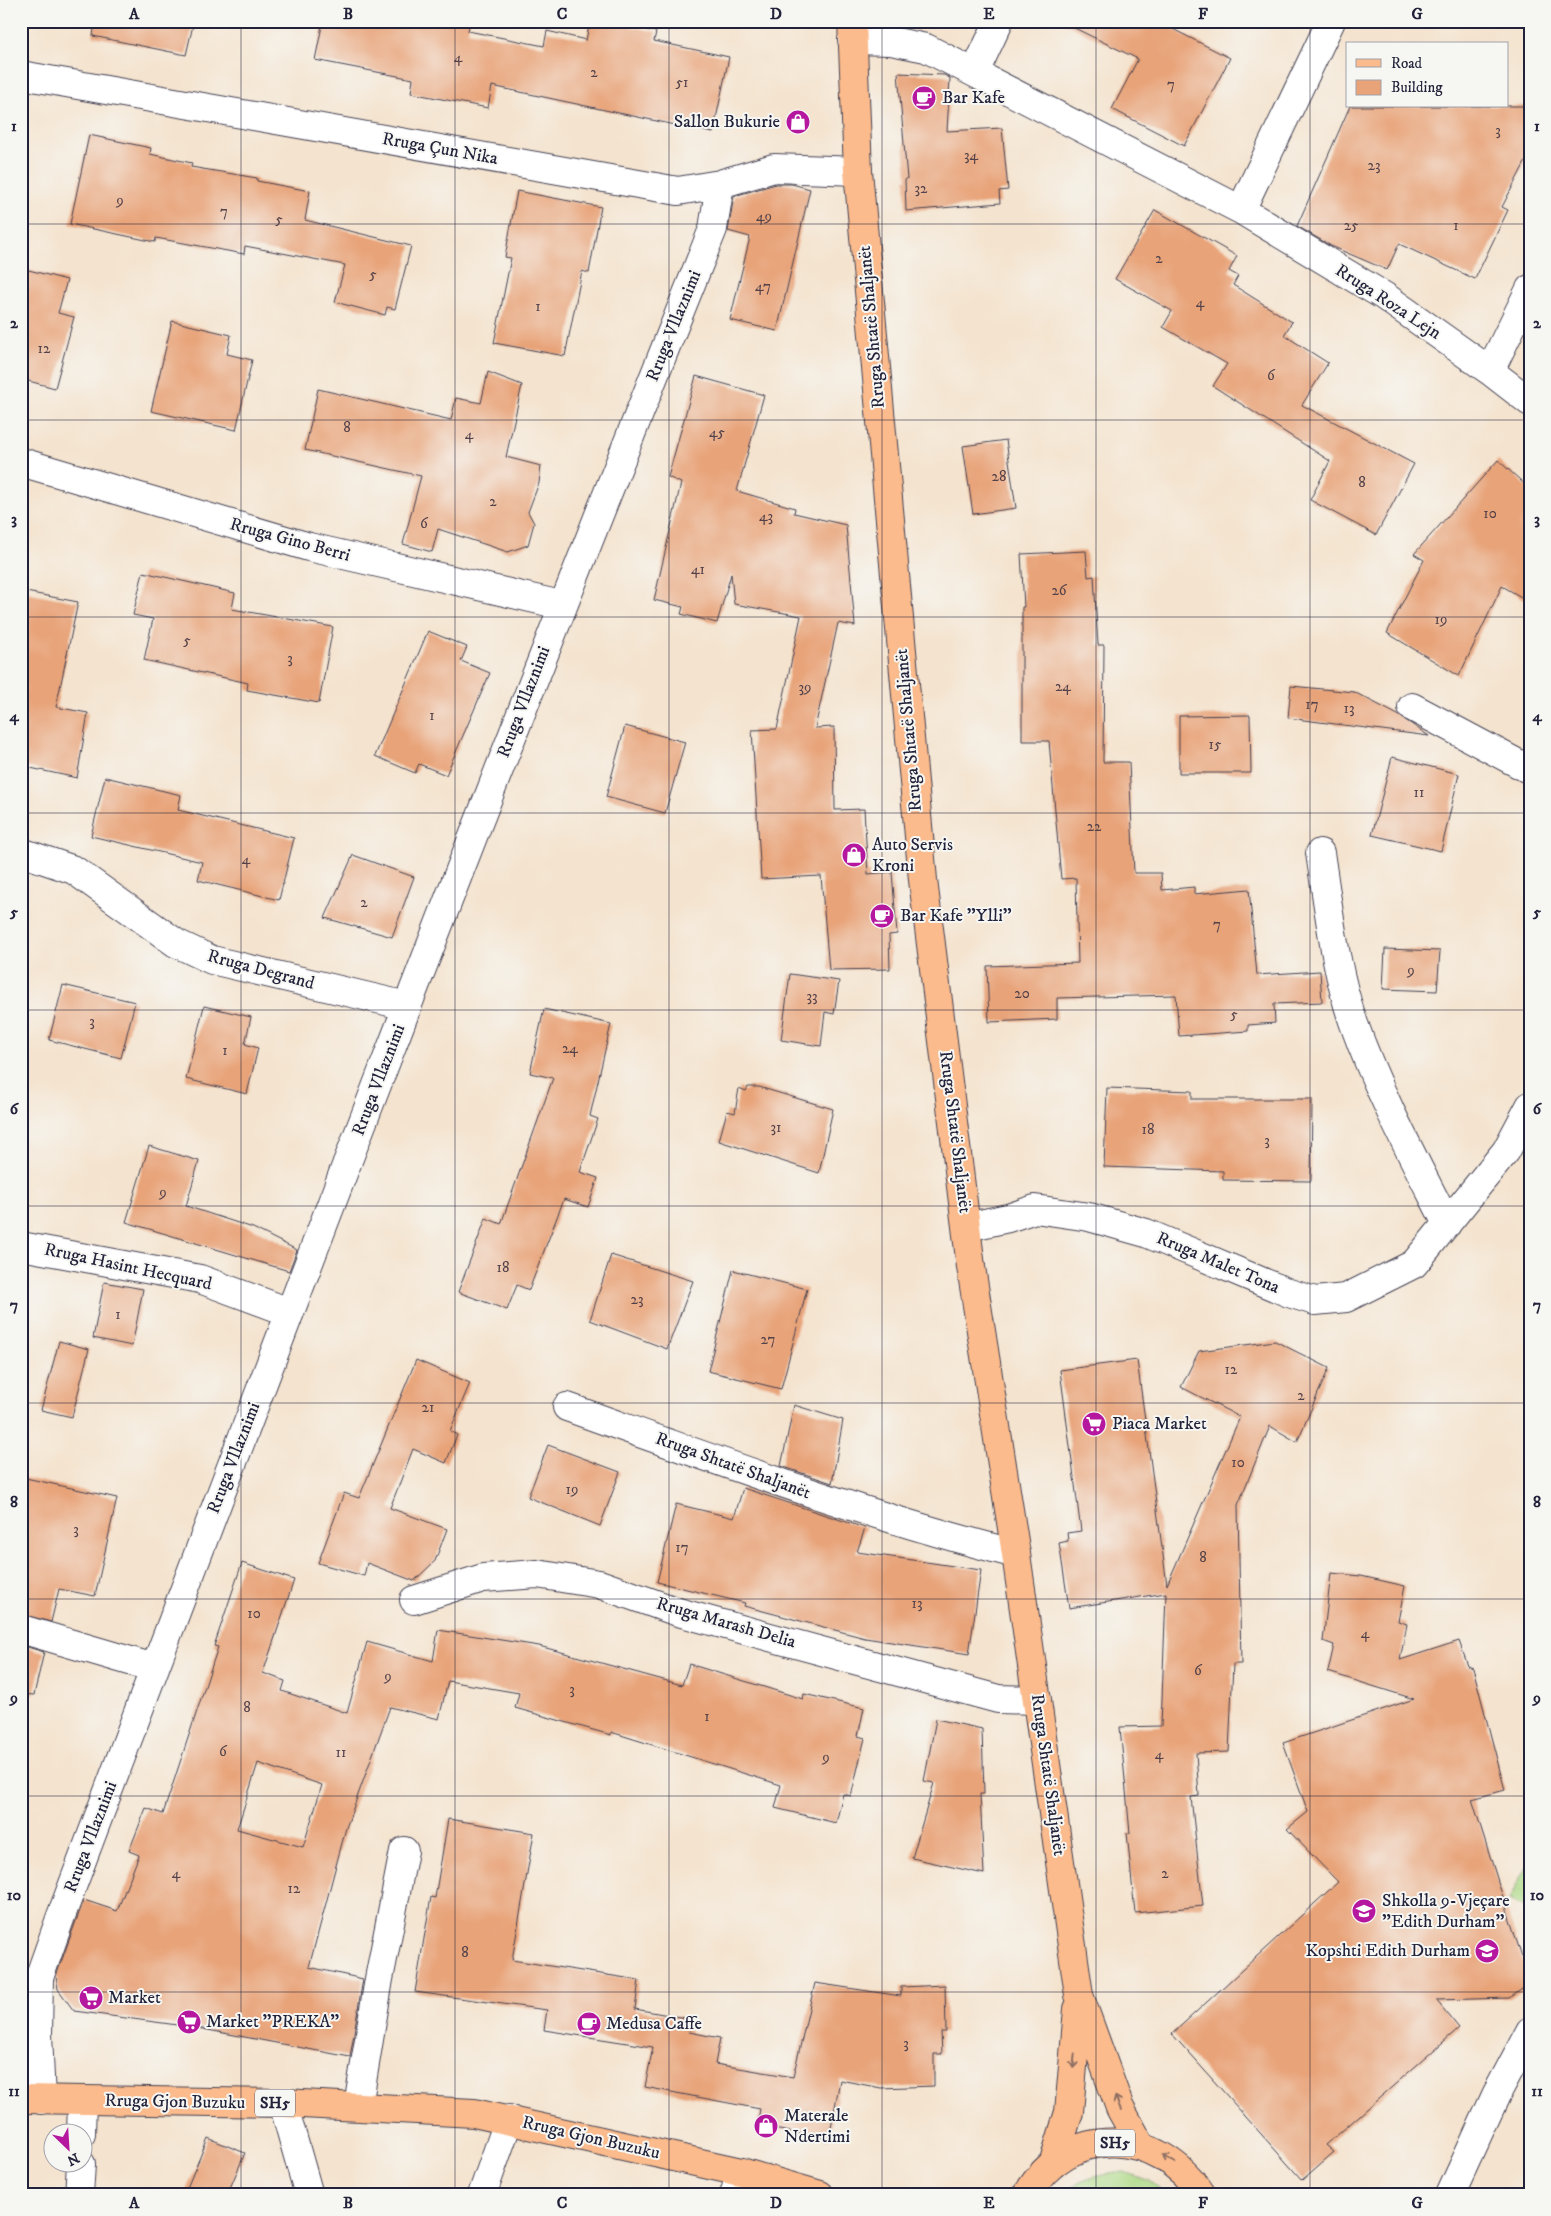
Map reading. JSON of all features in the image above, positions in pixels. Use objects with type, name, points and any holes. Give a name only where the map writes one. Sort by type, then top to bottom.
[{"type":"main road","name":"Rruga Shtatë Shaljanët","points":[[852,30],[858,171],[923,880],[971,1266],[1016,1554],[1079,1995],[1120,2108],[1141,2146]]},
{"type":"main road","name":"Rruga Shtatë Shaljanët","points":[[1053,2164],[1069,2112],[1079,1995]]},
{"type":"main road","name":"Rruga Gjon Buzuku","points":[[31,2099],[282,2103],[474,2113],[509,2119],[738,2184],[820,2195]]},
{"type":"main road","name":"SH5","points":[[1027,2195],[1035,2182],[1053,2164],[1072,2152],[1095,2145],[1117,2142],[1141,2146],[1160,2153],[1176,2164],[1190,2178],[1202,2195]]},
{"type":"street","points":[[975,72],[999,21]]},
{"type":"street","points":[[1241,210],[1331,21]]},
{"type":"street","name":"Rruga Roza Lejn","points":[[852,30],[890,41],[926,48],[1241,210],[1384,296],[1490,371],[1530,402]]},
{"type":"street","name":"Rruga Çun Nika","points":[[21,75],[678,191],[720,184],[774,168],[858,171]]},
{"type":"street","name":"Rruga Vllaznimi","points":[[31,2099],[38,2034],[30,1975],[154,1668],[289,1312],[562,605],[713,229],[720,184]]},
{"type":"street","points":[[1490,371],[1530,289]]},
{"type":"street","name":"Rruga Gino Berri","points":[[21,462],[308,547],[562,605]]},
{"type":"street","points":[[1412,708],[1530,770]]},
{"type":"street","name":"Rruga Degrand","points":[[21,852],[74,870],[176,943],[212,960],[407,1006]]},
{"type":"street","points":[[1320,853],[1336,953],[1354,1023],[1391,1112],[1447,1224]]},
{"type":"street","name":"Rruga Malet Tona","points":[[967,1227],[1008,1218],[1035,1209],[1089,1217],[1146,1233],[1289,1293],[1315,1301],[1346,1298],[1414,1264],[1506,1151],[1530,1106]]},
{"type":"street","name":"Rruga Hasint Hecquard","points":[[21,1246],[200,1279],[289,1312]]},
{"type":"street","name":"Rruga Shtatë Shaljanët","points":[[567,1407],[812,1495],[956,1539],[1016,1554]]},
{"type":"street","name":"Rruga Marash Delia","points":[[414,1600],[483,1578],[537,1574],[599,1584],[678,1612],[998,1699],[1037,1700]]},
{"type":"street","points":[[21,1629],[154,1668]]},
{"type":"street","points":[[358,2106],[378,1979],[404,1851]]},
{"type":"street","points":[[1450,2195],[1496,2095],[1530,2031]]},
{"type":"street","points":[[81,2124],[82,2101]]},
{"type":"street","points":[[282,2103],[309,2195]]},
{"type":"street","points":[[482,2195],[509,2119]]},
{"type":"street","points":[[79,2195],[80,2174]]},
{"type":"green space","points":[[1530,1860],[1530,1909],[1509,1900]]},
{"type":"green space","points":[[1124,2172],[1150,2181],[1167,2195],[1064,2195],[1076,2184],[1091,2178]]},
{"type":"building","points":[[95,21],[194,21],[186,55],[93,36]]},
{"type":"building","points":[[323,21],[470,21],[468,31],[544,46],[547,31],[586,40],[590,21],[608,21],[656,32],[654,41],[729,57],[713,133],[492,86],[488,108],[411,93],[413,79],[315,60]]},
{"type":"building","points":[[1060,21],[1157,21],[1230,58],[1184,146],[1112,109],[1138,59]]},
{"type":"building","points":[[898,73],[944,75],[950,78],[947,131],[1002,128],[1008,190],[999,191],[1000,203],[906,211],[905,179],[907,179]]},
{"type":"building","points":[[1508,106],[1530,106],[1530,153],[1502,207],[1508,210],[1475,279],[1399,244],[1387,270],[1331,246],[1297,226],[1349,108],[1508,108]]},
{"type":"building","points":[[89,135],[151,148],[150,154],[192,163],[191,167],[257,178],[257,181],[310,191],[305,220],[411,246],[395,309],[387,307],[385,315],[335,302],[345,265],[245,246],[244,254],[156,238],[155,242],[70,224]]},
{"type":"building","points":[[776,184],[792,184],[810,189],[777,331],[730,320],[750,237],[728,231],[734,196]]},
{"type":"building","points":[[517,191],[601,207],[589,273],[582,271],[565,356],[494,343],[511,258],[505,257]]},
{"type":"building","points":[[1155,210],[1237,256],[1229,271],[1238,276],[1233,285],[1292,322],[1284,335],[1328,363],[1302,405],[1414,464],[1376,535],[1310,500],[1330,461],[1213,386],[1227,364],[1163,327],[1172,311],[1115,279]]},
{"type":"building","points":[[21,268],[67,280],[58,313],[74,317],[55,388],[21,379]]},
{"type":"building","points":[[172,321],[231,335],[227,354],[252,360],[236,430],[151,411]]},
{"type":"building","points":[[488,372],[522,385],[506,457],[541,466],[539,483],[528,512],[534,523],[528,545],[508,552],[438,529],[432,552],[403,544],[421,476],[305,450],[318,389],[451,420],[456,398],[481,403]]},
{"type":"building","points":[[696,376],[764,395],[737,491],[795,508],[794,513],[846,525],[855,626],[838,623],[815,728],[834,727],[835,810],[864,809],[868,874],[892,872],[897,934],[889,935],[890,969],[829,970],[821,876],[761,879],[752,730],[777,729],[801,616],[734,604],[731,574],[717,623],[681,614],[683,607],[654,600],[681,483],[668,477]]},
{"type":"building","points":[[1006,440],[1016,508],[973,514],[963,446]]},
{"type":"building","points":[[1498,460],[1530,489],[1530,602],[1502,586],[1459,676],[1387,633],[1424,560],[1414,554]]},
{"type":"building","points":[[1086,551],[1088,577],[1094,576],[1098,645],[1104,645],[1103,762],[1129,762],[1134,873],[1161,873],[1162,890],[1194,887],[1194,894],[1249,889],[1257,975],[1320,971],[1322,1002],[1274,1004],[1275,1023],[1248,1025],[1248,1031],[1179,1036],[1176,995],[1057,998],[1057,1019],[989,1022],[987,966],[1078,963],[1076,878],[1061,879],[1049,741],[1022,741],[1022,607],[1024,607],[1021,554]]},
{"type":"building","points":[[143,572],[235,593],[232,609],[333,627],[319,703],[247,690],[248,683],[144,660],[153,619],[133,615]]},
{"type":"building","points":[[21,591],[78,602],[56,707],[88,713],[77,778],[21,766]]},
{"type":"building","points":[[428,631],[467,647],[461,661],[490,673],[446,775],[419,764],[415,773],[375,756]]},
{"type":"building","points":[[1291,686],[1354,692],[1398,715],[1429,736],[1288,718]]},
{"type":"building","points":[[1250,715],[1251,773],[1179,773],[1179,716]]},
{"type":"building","points":[[625,726],[685,742],[665,813],[606,797]]},
{"type":"building","points":[[1392,757],[1459,774],[1441,851],[1372,835]]},
{"type":"building","points":[[105,777],[181,795],[178,810],[294,838],[279,900],[198,880],[202,862],[91,836]]},
{"type":"building","points":[[353,855],[414,877],[392,937],[325,918]]},
{"type":"building","points":[[1385,949],[1440,951],[1437,991],[1383,989]]},
{"type":"building","points":[[790,974],[839,981],[834,1014],[825,1012],[821,1046],[781,1040]]},
{"type":"building","points":[[63,985],[135,1002],[121,1058],[49,1040]]},
{"type":"building","points":[[204,1006],[251,1017],[245,1044],[258,1048],[247,1094],[186,1079]]},
{"type":"building","points":[[544,1009],[611,1024],[590,1116],[598,1119],[580,1172],[598,1178],[588,1207],[564,1199],[529,1290],[517,1285],[507,1310],[458,1292],[486,1218],[501,1224],[553,1078],[530,1073]]},
{"type":"building","points":[[748,1087],[759,1087],[833,1109],[819,1173],[719,1141],[727,1111],[735,1113],[739,1088],[746,1091]]},
{"type":"building","points":[[1107,1088],[1192,1091],[1192,1099],[1312,1099],[1311,1181],[1223,1180],[1223,1171],[1104,1167]]},
{"type":"building","points":[[149,1146],[199,1161],[186,1206],[253,1228],[297,1250],[289,1271],[126,1222]]},
{"type":"building","points":[[611,1255],[693,1281],[667,1349],[590,1320]]},
{"type":"building","points":[[733,1270],[807,1289],[781,1389],[708,1371]]},
{"type":"building","points":[[104,1282],[143,1289],[132,1346],[93,1338]]},
{"type":"building","points":[[59,1341],[89,1349],[72,1417],[41,1410]]},
{"type":"building","points":[[1275,1341],[1329,1368],[1297,1442],[1270,1426],[1238,1505],[1241,1664],[1233,1664],[1229,1752],[1196,1753],[1199,1796],[1191,1797],[1203,1906],[1135,1913],[1127,1833],[1130,1833],[1120,1727],[1161,1726],[1166,1593],[1069,1608],[1059,1543],[1068,1541],[1067,1533],[1081,1531],[1060,1370],[1137,1360],[1167,1585],[1240,1417],[1181,1387],[1199,1351]]},
{"type":"building","points":[[416,1360],[470,1383],[450,1431],[457,1435],[446,1463],[413,1449],[390,1508],[447,1529],[435,1561],[414,1581],[367,1563],[364,1576],[318,1563],[344,1493],[359,1498]]},
{"type":"building","points":[[794,1405],[843,1420],[832,1483],[781,1466]]},
{"type":"building","points":[[548,1445],[620,1472],[600,1526],[528,1497]]},
{"type":"building","points":[[21,1477],[117,1498],[95,1596],[59,1589],[51,1622],[21,1614]]},
{"type":"building","points":[[743,1488],[865,1528],[857,1552],[981,1570],[969,1654],[865,1638],[744,1606],[745,1603],[657,1582],[676,1504],[734,1518]]},
{"type":"building","points":[[242,1563],[294,1580],[263,1673],[285,1681],[282,1691],[347,1713],[367,1642],[433,1661],[438,1630],[539,1646],[682,1685],[689,1664],[803,1699],[804,1694],[864,1708],[858,1736],[865,1738],[851,1796],[843,1794],[836,1823],[775,1808],[781,1785],[611,1732],[611,1735],[515,1708],[519,1693],[448,1681],[439,1719],[390,1707],[346,1828],[309,1967],[363,1979],[350,2057],[192,2027],[74,2011],[58,1989],[56,1976],[84,1900],[117,1911],[139,1855],[129,1851],[146,1808],[163,1814],[218,1647],[214,1646]],"holes":[[[258,1763],[322,1785],[303,1847],[237,1829]]]},
{"type":"building","name":"Shkolla 9-Vjeçare \"Edith Durham\"","points":[[1331,1573],[1361,1576],[1405,1586],[1398,1621],[1407,1624],[1400,1660],[1459,1641],[1468,1666],[1473,1668],[1505,1790],[1472,1799],[1530,1983],[1510,1998],[1436,2000],[1459,2028],[1326,2145],[1334,2152],[1302,2180],[1172,2034],[1338,1882],[1287,1829],[1308,1812],[1283,1743],[1414,1699],[1328,1672],[1334,1645],[1323,1641]]},
{"type":"building","points":[[21,1645],[44,1652],[34,1695],[21,1694]]},
{"type":"building","points":[[936,1719],[982,1729],[984,1794],[980,1794],[984,1874],[912,1858],[934,1783],[924,1781]]},
{"type":"building","points":[[448,1819],[534,1833],[512,1960],[639,1980],[635,2009],[691,2019],[689,2032],[720,2038],[715,2064],[793,2077],[815,1983],[901,1996],[901,1987],[945,1985],[946,2032],[941,2032],[942,2054],[934,2054],[934,2086],[881,2088],[840,2080],[829,2139],[757,2126],[760,2109],[645,2087],[653,2047],[544,2030],[547,2010],[415,1992],[431,1897],[435,1898]]},
{"type":"building","points":[[208,2138],[245,2153],[227,2195],[184,2195]]},
{"type":"place","name":"Bar Kafe","points":[[924,98]]},
{"type":"place","name":"Sallon Bukurie","points":[[798,122]]},
{"type":"place","name":"Auto Servis Kroni","points":[[854,855]]},
{"type":"place","name":"Bar Kafe \"Ylli\"","points":[[882,916]]},
{"type":"place","name":"Piaca Market","points":[[1094,1424]]},
{"type":"place","name":"Shkolla 9-Vjeçare \"Edith Durham\"","points":[[1364,1911]]},
{"type":"place","name":"Kopshti Edith Durham","points":[[1487,1951]]},
{"type":"place","name":"Market","points":[[91,1998]]},
{"type":"place","name":"Market \"PREKA\"","points":[[189,2022]]},
{"type":"place","name":"Medusa Caffe","points":[[589,2024]]},
{"type":"place","name":"Materale Ndertimi","points":[[766,2126]]}]
